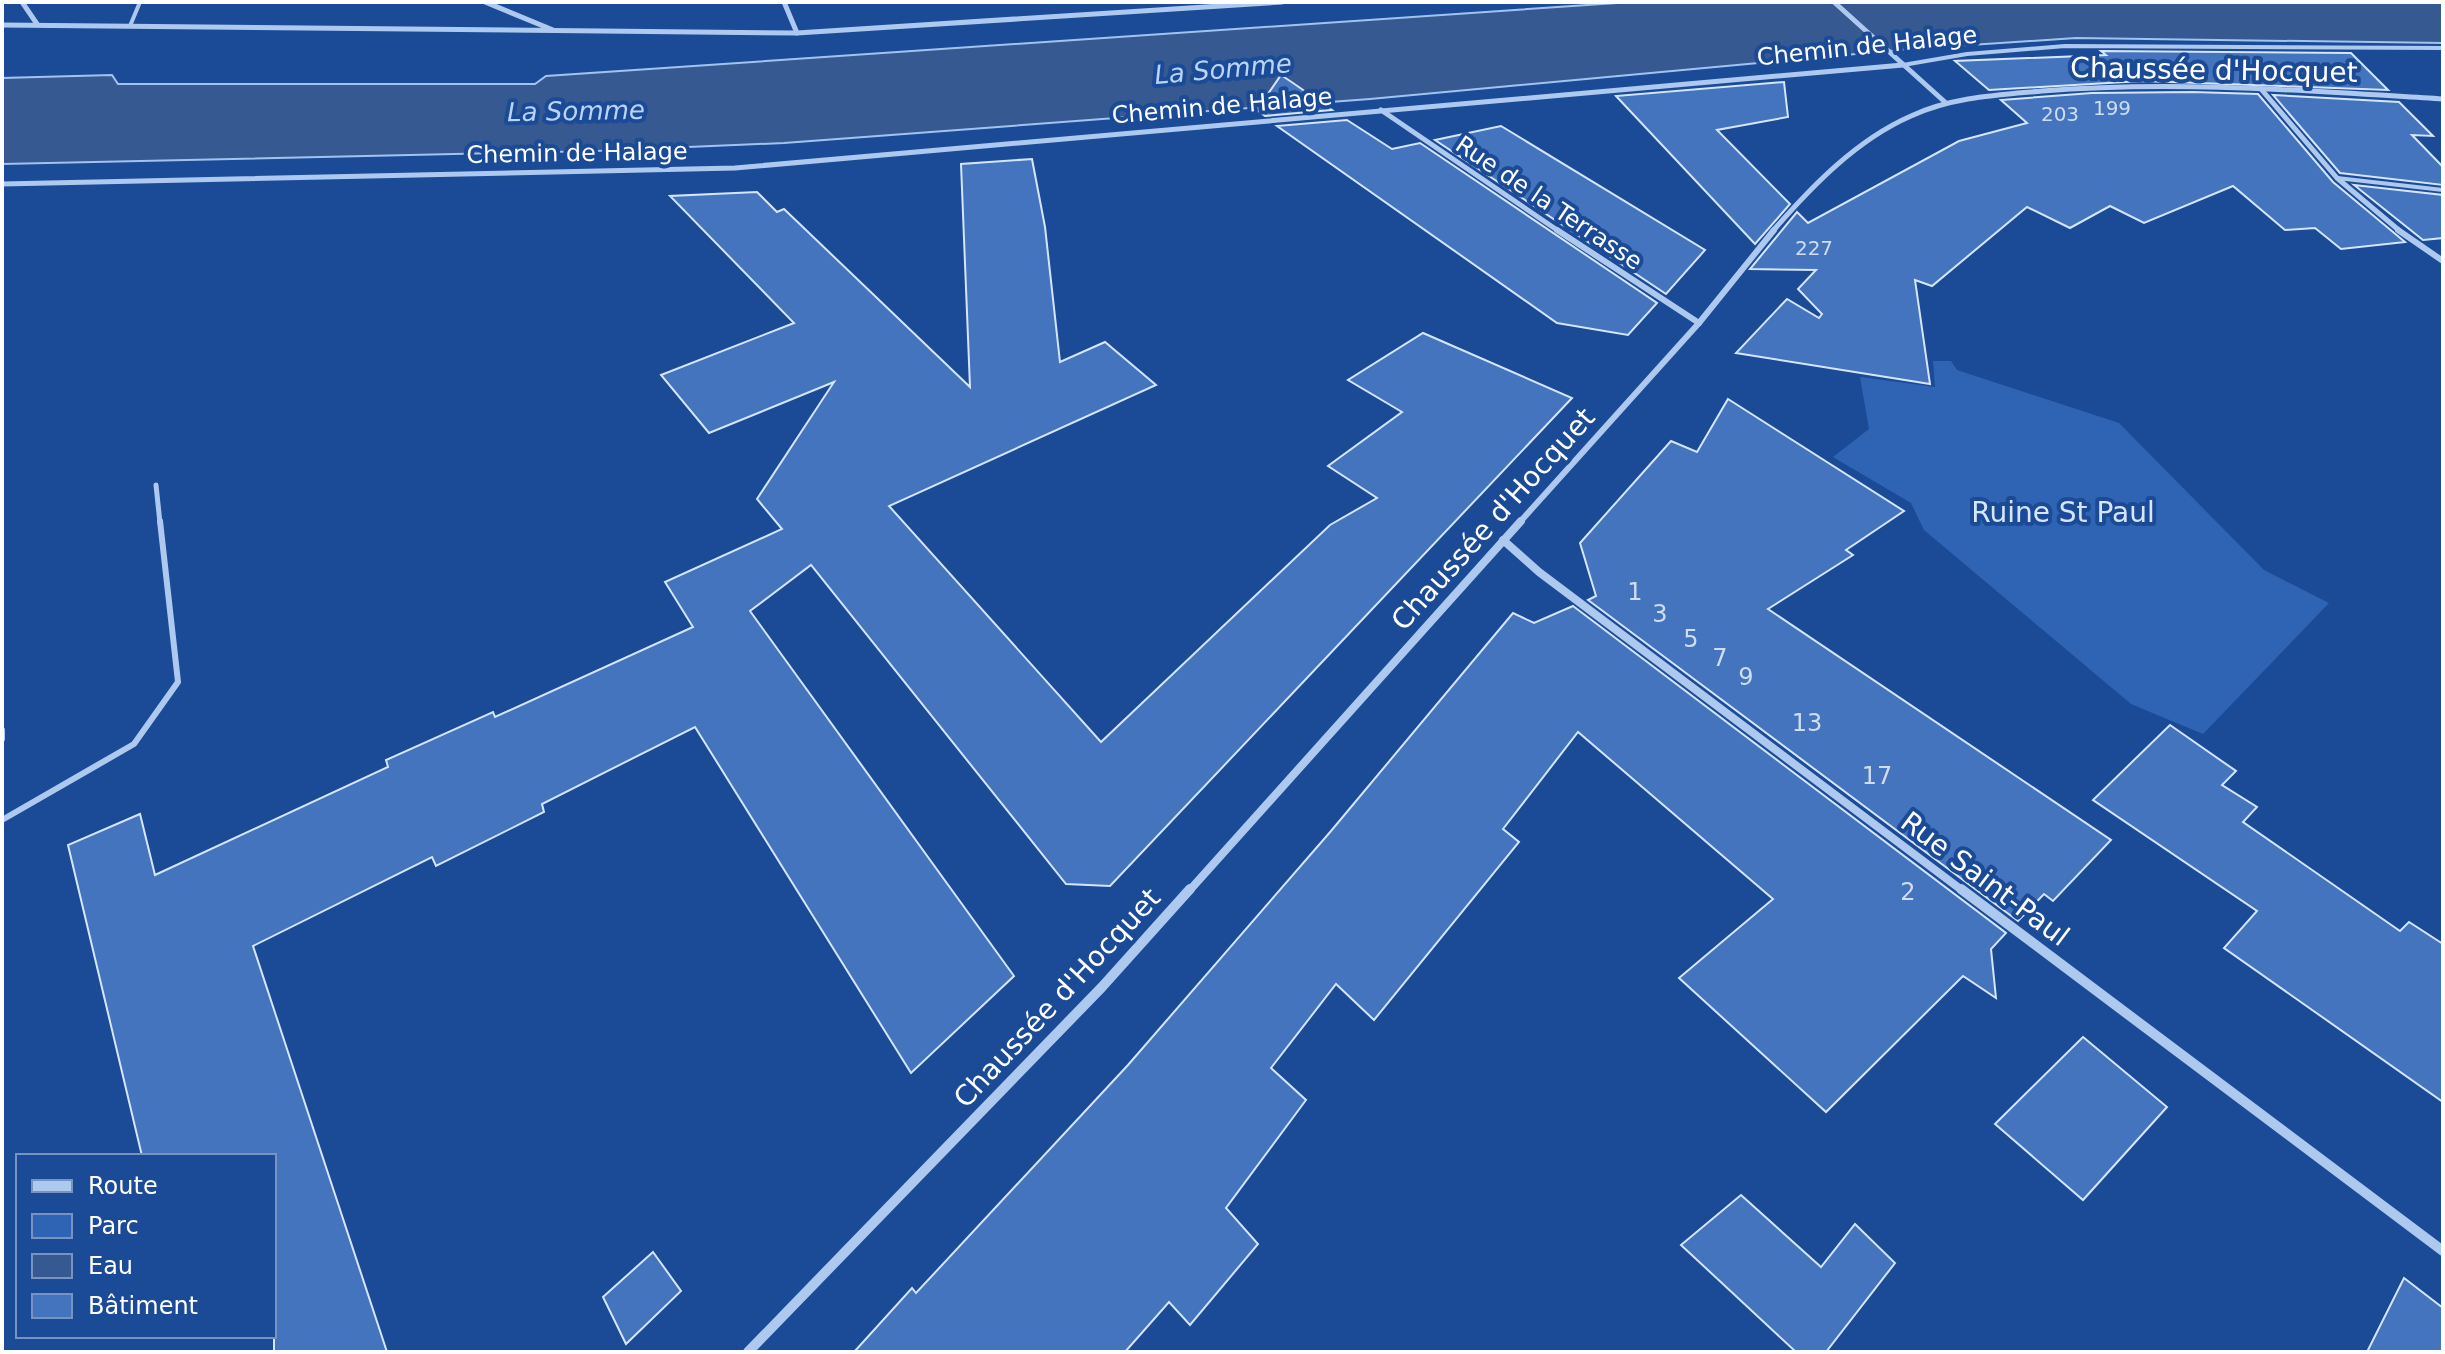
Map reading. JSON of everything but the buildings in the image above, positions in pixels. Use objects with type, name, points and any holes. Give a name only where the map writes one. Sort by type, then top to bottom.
[{"type":"street","points":[[22,2],[37,24]]},
{"type":"street","points":[[485,2],[557,32]]},
{"type":"street","points":[[784,2],[797,33]]},
{"type":"street","points":[[1151,2],[1158,11]]},
{"type":"street","points":[[2,25],[797,33],[1282,2]]},
{"type":"street","points":[[1834,2],[1946,103]]},
{"type":"street","name":"Chemin de Halage","points":[[2,184],[735,168],[1903,65]]},
{"type":"street","name":"Chaussée d'Hocquet","points":[[748,1352],[1102,987],[1699,323],[1789,213],[1825,177],[1899,121],[1946,103],[2046,90],[2110,87],[2261,89],[2443,99]]},
{"type":"street","points":[[2261,89],[2337,178],[2387,222],[2443,261]]},
{"type":"street","name":"Rue de la Terrasse","points":[[1380,110],[1699,323]]},
{"type":"street","name":"Rue Saint-Paul","points":[[1503,540],[1539,572],[2443,1251]]},
{"type":"lane","points":[[130,26],[140,2]]},
{"type":"lane","name":"Chemin de Halage","points":[[1903,65],[1952,53],[2071,46],[2328,44],[2443,48]]},
{"type":"lane","points":[[2337,178],[2443,190]]},
{"type":"lane","points":[[2,820],[134,744],[178,682],[156,485]]},
{"type":"lane","points":[[2,730],[2,739]]},
{"type":"green space","name":"Ruine St Paul","points":[[1933,361],[1951,361],[1957,370],[2119,423],[2264,570],[2329,603],[2203,734],[2131,704],[1924,530],[1911,503],[1833,457],[1869,429],[1860,377],[1935,387]]},
{"type":"water","name":"La Somme","points":[[1632,2],[2443,2],[2443,43],[2076,38],[1910,49],[1370,99],[784,143],[595,151],[2,164],[2,78],[112,75],[118,84],[535,84],[546,76]]}]
